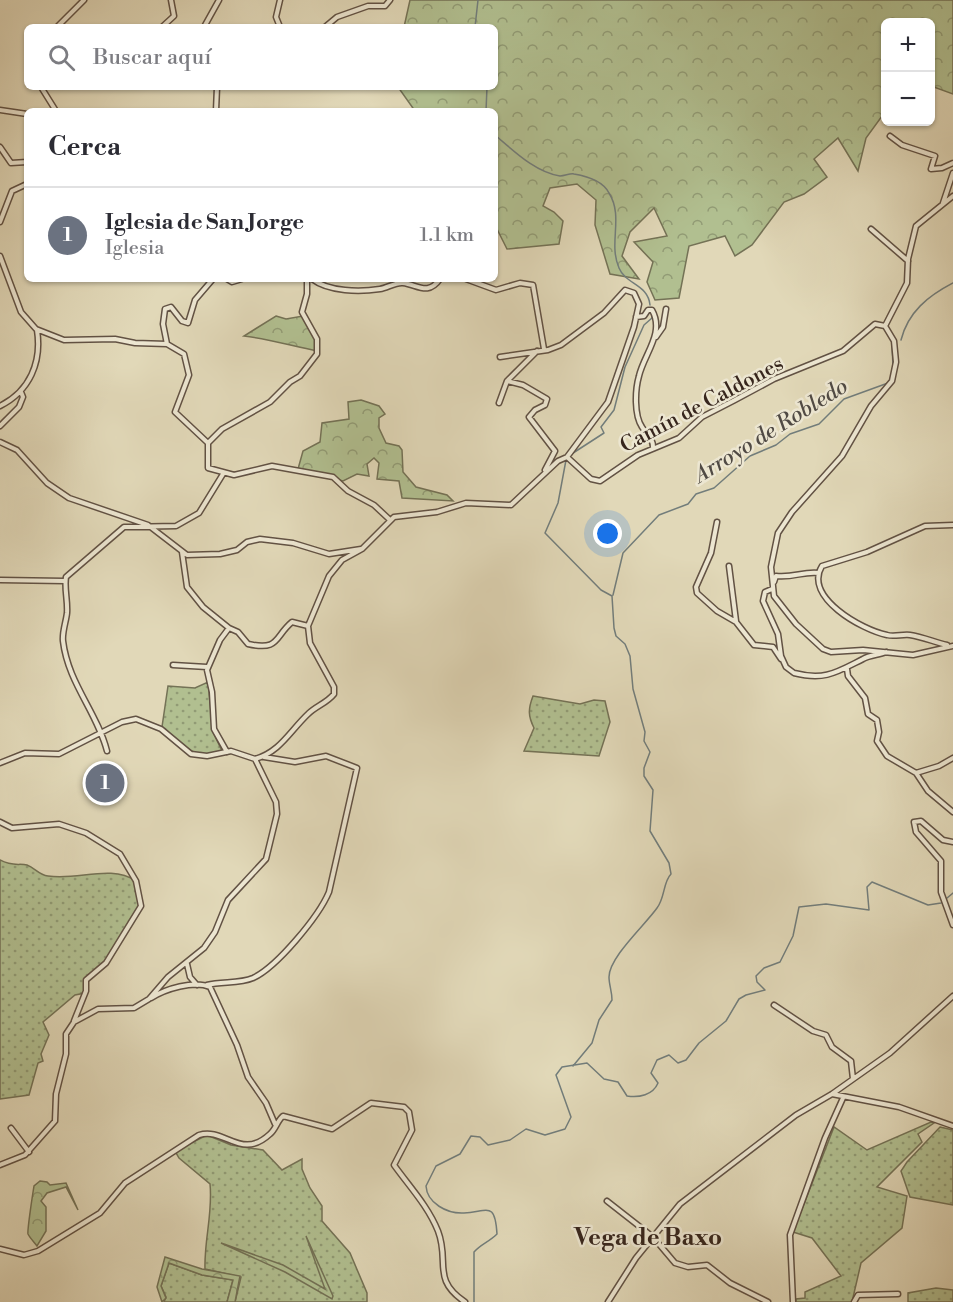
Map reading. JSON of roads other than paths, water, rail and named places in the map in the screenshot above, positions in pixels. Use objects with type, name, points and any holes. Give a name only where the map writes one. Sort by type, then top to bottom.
[{"type":"street","points":[[60,24],[84,0]]},
{"type":"street","points":[[165,24],[174,16],[171,0]]},
{"type":"street","points":[[206,24],[219,0]]},
{"type":"street","points":[[279,24],[276,17],[280,0]]},
{"type":"street","points":[[329,24],[337,17],[371,5],[385,6],[390,0]]},
{"type":"street","points":[[43,90],[54,108]]},
{"type":"street","points":[[216,108],[217,90]]},
{"type":"street","points":[[0,110],[24,114]]},
{"type":"street","points":[[890,136],[902,145],[934,156],[931,169],[936,170],[953,163]]},
{"type":"street","points":[[0,147],[8,161],[24,162]]},
{"type":"street","points":[[943,204],[953,173]]},
{"type":"street","points":[[0,222],[12,191],[24,185]]},
{"type":"street","points":[[951,645],[920,655],[886,651],[837,652],[823,649],[796,624],[776,600],[771,567],[778,533],[792,512],[842,456],[871,406],[892,381],[896,362],[894,341],[885,326],[907,283],[908,262],[916,226],[953,196]]},
{"type":"street","points":[[871,229],[908,262]]},
{"type":"street","points":[[0,256],[21,312],[36,329],[64,340],[115,339],[135,343],[167,344],[184,354],[189,375],[175,412],[208,443]]},
{"type":"street","points":[[167,344],[163,324],[165,309],[171,307],[182,321],[188,323],[195,300],[210,282]]},
{"type":"street","points":[[307,282],[307,294],[302,312],[317,339],[317,354],[300,376],[290,382],[270,402],[229,424],[208,443],[207,466],[223,474],[238,475],[268,466],[333,477],[348,491],[374,505],[389,519]]},
{"type":"street","points":[[319,282],[333,288],[371,290],[403,283],[425,289],[437,282]]},
{"type":"street","points":[[474,282],[496,290],[520,283],[533,285],[544,349]]},
{"type":"street","points":[[264,757],[286,741],[306,715],[334,694],[334,687],[310,643],[308,626],[329,576],[342,560],[362,549],[389,519],[437,512],[466,503],[511,505],[517,503],[558,461],[567,457],[608,402],[639,304],[634,293],[625,290],[604,313],[561,345],[500,357]]},
{"type":"street","points":[[653,447],[651,438],[640,423],[637,398],[638,377],[654,340],[663,327],[666,309]]},
{"type":"street","points":[[636,317],[644,316],[648,310],[652,310],[656,318],[654,340]]},
{"type":"street","name":"Camín de Caldones","points":[[567,457],[591,479],[600,481],[622,464],[653,447],[679,438],[702,417],[774,379],[843,351],[857,341],[871,326],[885,326]]},
{"type":"street","points":[[0,406],[21,392],[35,367],[36,329]]},
{"type":"street","points":[[499,403],[507,381],[537,351]]},
{"type":"street","points":[[507,381],[524,385],[545,397],[545,405],[535,410],[529,417],[555,453],[542,476]]},
{"type":"street","points":[[0,426],[21,404],[23,397],[21,392]]},
{"type":"street","points":[[0,442],[17,450],[47,483],[69,498],[152,527],[182,552],[193,555],[220,554],[237,550],[247,542],[260,538],[293,543],[329,554],[362,549]]},
{"type":"street","points":[[107,751],[103,733],[69,672],[63,638],[67,612],[65,581],[68,574],[121,529],[176,526],[199,513],[223,474]]},
{"type":"street","points":[[717,522],[711,553],[696,590],[702,600],[736,622],[754,645],[773,647],[786,667],[794,673],[813,678],[848,669],[863,659],[886,651]]},
{"type":"street","points":[[951,645],[911,635],[886,635],[844,615],[821,592],[819,573],[822,566],[867,552],[918,528],[931,525],[953,525]]},
{"type":"street","points":[[182,552],[188,587],[203,607],[229,628],[238,632],[248,645],[259,646],[280,640],[292,622],[308,626]]},
{"type":"street","points":[[729,566],[736,622]]},
{"type":"street","points":[[786,667],[778,634],[763,601],[765,592],[773,588],[776,576],[792,578],[807,572],[819,573]]},
{"type":"street","points":[[0,580],[65,581]]},
{"type":"street","points":[[227,752],[214,729],[207,668],[220,640],[229,628]]},
{"type":"street","points":[[173,665],[207,668]]},
{"type":"street","points":[[848,669],[848,676]]},
{"type":"street","points":[[837,673],[848,676],[865,698],[868,714],[877,720],[879,745],[889,758],[898,760],[916,773],[928,790],[953,812]]},
{"type":"street","points":[[0,763],[26,753],[59,754],[125,720],[136,719],[161,729],[191,754],[207,756],[236,752],[255,759],[264,757],[295,762],[326,756],[357,768],[329,892],[322,908],[289,949],[262,972],[248,980],[169,989],[134,1008],[98,1010],[74,1022]]},
{"type":"street","points":[[916,773],[939,766],[953,758]]},
{"type":"street","points":[[149,999],[168,976],[187,963],[211,940],[228,900],[266,859],[277,814],[276,801],[255,759]]},
{"type":"street","points":[[953,842],[943,840],[921,821],[914,822],[914,829],[941,861],[941,892],[953,925]]},
{"type":"street","points":[[0,822],[12,828],[59,824],[84,831],[120,854],[136,881],[141,906],[105,963],[86,980],[86,991],[74,1022],[66,1034],[66,1054],[56,1094],[55,1121],[29,1152],[0,1165]]},
{"type":"street","points":[[187,963],[190,977],[197,985]]},
{"type":"street","points":[[207,986],[237,1045],[248,1077],[266,1103],[276,1124]]},
{"type":"street","points":[[608,1302],[625,1273],[680,1204],[796,1115],[832,1094],[890,1053],[953,996]]},
{"type":"street","points":[[774,1005],[813,1031],[826,1035],[832,1047],[851,1060],[853,1079]]},
{"type":"street","points":[[832,1094],[843,1098],[899,1107],[953,1126]]},
{"type":"street","points":[[793,1302],[790,1235],[825,1138],[843,1098]]},
{"type":"street","points":[[0,1249],[24,1254],[38,1251],[100,1213],[125,1183],[199,1135],[210,1133],[232,1143],[249,1145],[271,1134],[281,1117],[288,1116],[332,1129],[371,1103],[408,1109],[412,1130],[394,1164],[414,1190],[438,1231],[445,1283],[453,1294],[465,1302]]},
{"type":"street","points":[[11,1128],[29,1152]]},
{"type":"street","points":[[606,1201],[653,1237],[675,1263],[688,1267],[708,1265],[730,1283],[768,1302]]},
{"type":"street","points":[[855,1302],[858,1295],[898,1294]]},
{"type":"waterway","points":[[475,24],[478,0]]},
{"type":"waterway","points":[[486,108],[487,90]]},
{"type":"waterway","points":[[498,138],[525,160],[542,170],[560,176],[572,174],[584,176],[598,182],[606,189],[615,211],[615,249],[619,268],[622,274],[645,293],[650,305]]},
{"type":"waterway","name":"Arroyo de Robledo","points":[[901,340],[909,321],[920,306],[935,293],[953,283]]},
{"type":"waterway","points":[[570,455],[604,433],[601,427],[614,410],[625,367],[644,325],[652,318],[652,313]]},
{"type":"waterway","name":"Arroyo de Robledo","points":[[892,344],[893,367]]},
{"type":"waterway","name":"Arroyo de Robledo","points":[[613,595],[623,553],[659,515],[688,504],[696,494],[714,488],[750,456],[776,445],[790,434],[819,424],[844,399],[888,383],[892,375]]},
{"type":"waterway","points":[[566,460],[558,503],[545,533],[601,590],[612,596],[614,628],[616,636],[625,644],[630,656],[633,689],[645,732],[644,741],[650,752],[644,768],[644,776],[653,790],[650,831],[669,863],[671,874],[657,908],[615,960],[609,977],[612,1000],[599,1020],[592,1043],[573,1066]]},
{"type":"waterway","points":[[474,1302],[474,1252],[497,1234],[494,1216],[488,1210],[451,1212],[430,1198],[426,1186],[436,1166],[460,1154],[471,1136],[480,1137],[488,1145],[510,1140],[526,1129],[545,1135],[565,1129],[571,1117],[556,1075],[562,1067],[587,1063],[604,1079],[618,1082],[627,1096],[641,1096],[649,1093],[658,1083],[651,1073],[657,1060],[669,1055],[678,1063],[686,1060],[699,1043],[726,1021],[739,999],[765,990],[757,982],[756,976],[764,968],[780,962],[793,936],[799,907],[826,904],[869,910],[867,887],[872,882],[928,905],[941,903],[953,893]]},
{"type":"place","name":"Iglesia de San Jorge","points":[[105,783]]},
{"type":"district","name":"Vega de Baxo","points":[[648,1238]]}]
